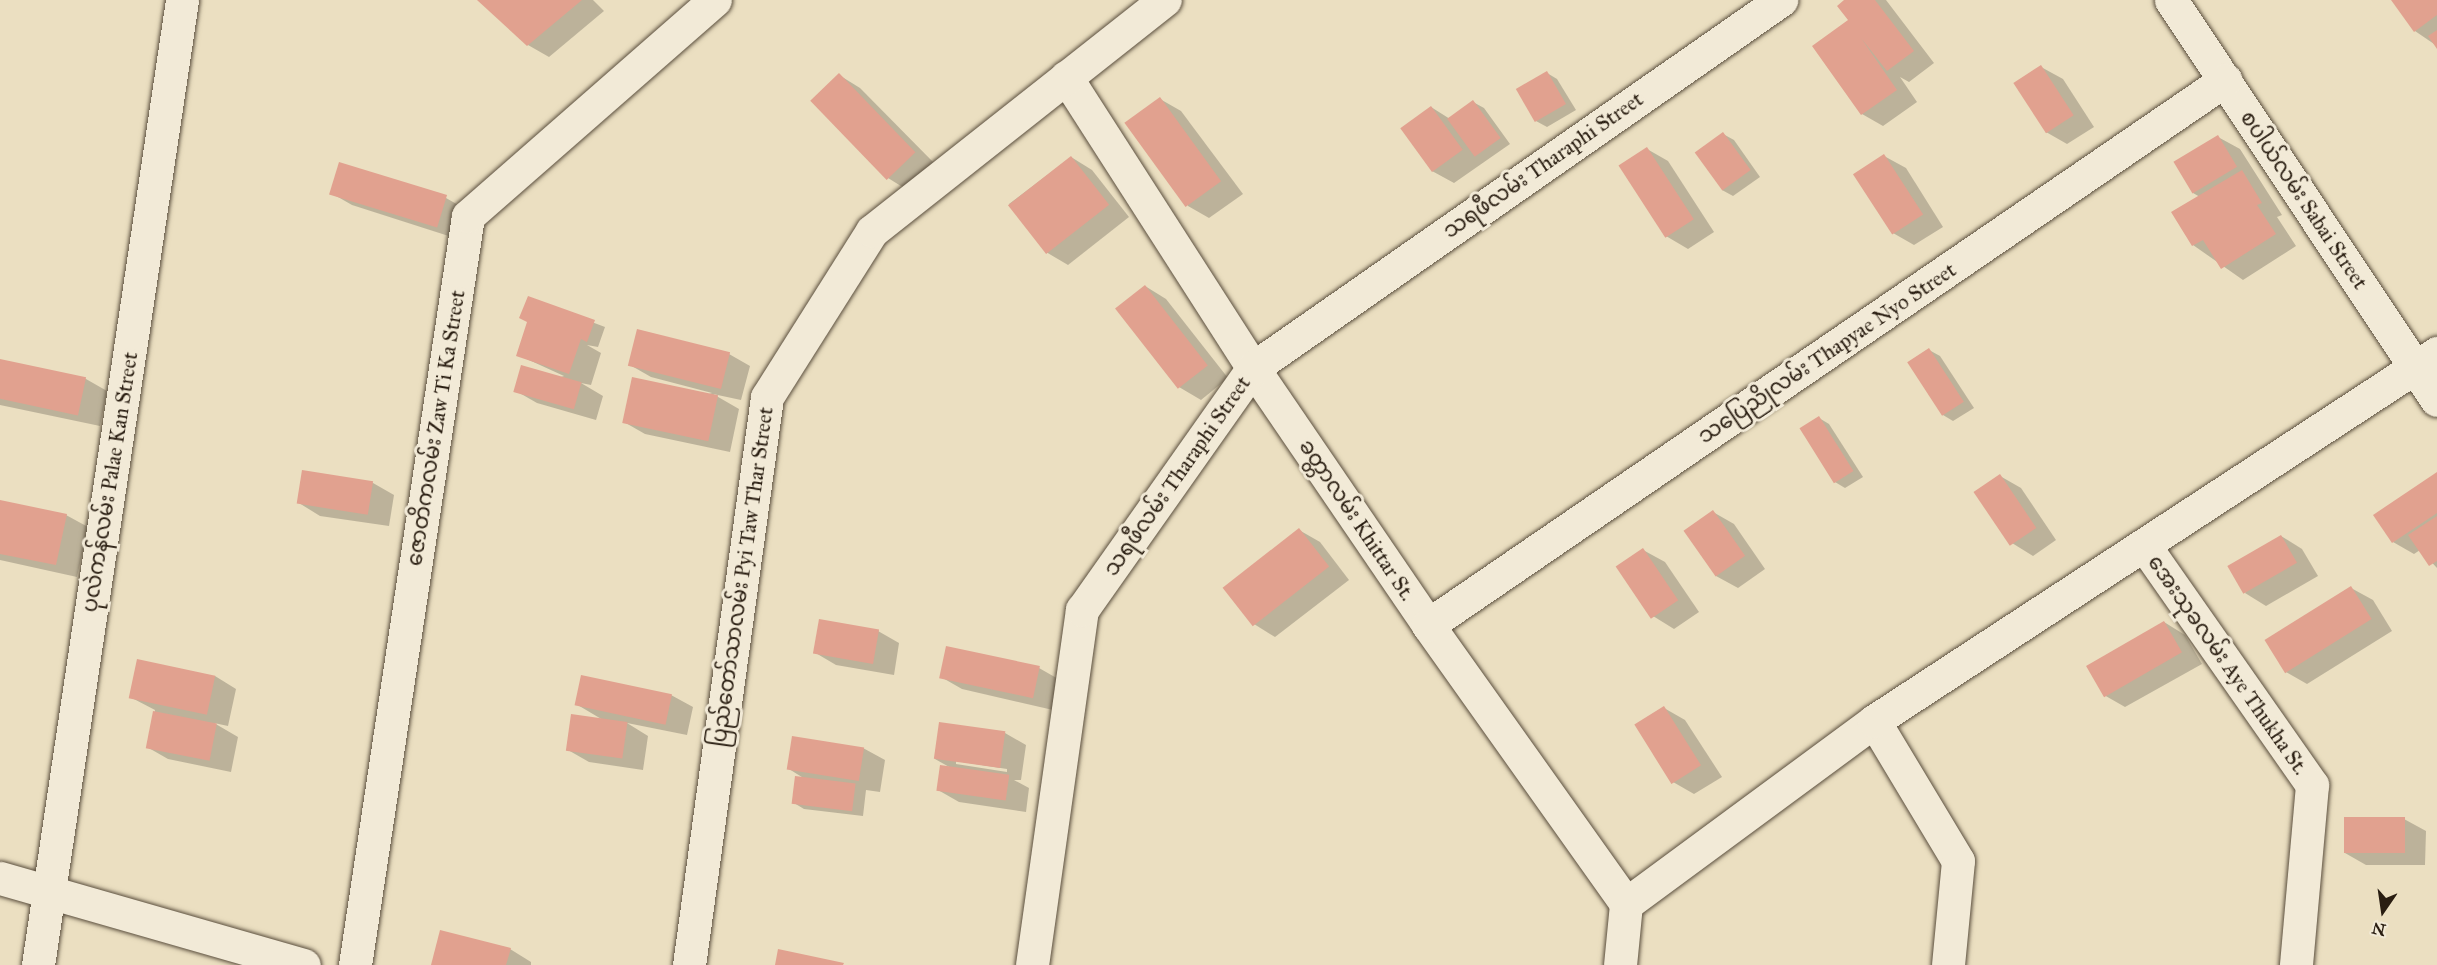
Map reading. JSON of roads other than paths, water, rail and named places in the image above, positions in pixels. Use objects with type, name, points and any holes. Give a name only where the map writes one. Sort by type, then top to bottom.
[{"type":"street","name":"ပုလဲကန်လမ်း Palae Kan Street","points":[[38,965],[182,0]]},
{"type":"street","name":"ဇောတိကလမ်း Zaw Ti Ka Street","points":[[355,965],[468,216],[715,0]]},
{"type":"street","name":"ပြည်တော်သာလမ်း Pyi Taw Thar Street","points":[[689,965],[767,397],[872,231],[1165,0]]},
{"type":"street","name":"သရဖီလမ်း Tharaphi Street","points":[[1032,965],[1082,610],[1253,368],[1781,0]]},
{"type":"street","name":"စပါယ်လမ်း Sabai Street","points":[[2171,0],[2225,80],[2426,360],[2437,400]]},
{"type":"street","name":"ခတ္တာလမ်း Khittar St.","points":[[1066,77],[1253,368],[1428,626],[1626,904]]},
{"type":"street","name":"သပြေညိုလမ်း Thapyae Nyo Street","points":[[1428,626],[2225,80]]},
{"type":"street","points":[[1620,965],[1626,904],[1875,721],[2426,360]]},
{"type":"street","name":"အေးသုခလမ်း Aye Thukha St.","points":[[2144,544],[2312,785],[2296,965]]},
{"type":"street","points":[[1875,721],[1958,861],[1948,965]]},
{"type":"street","points":[[0,878],[304,965]]}]
